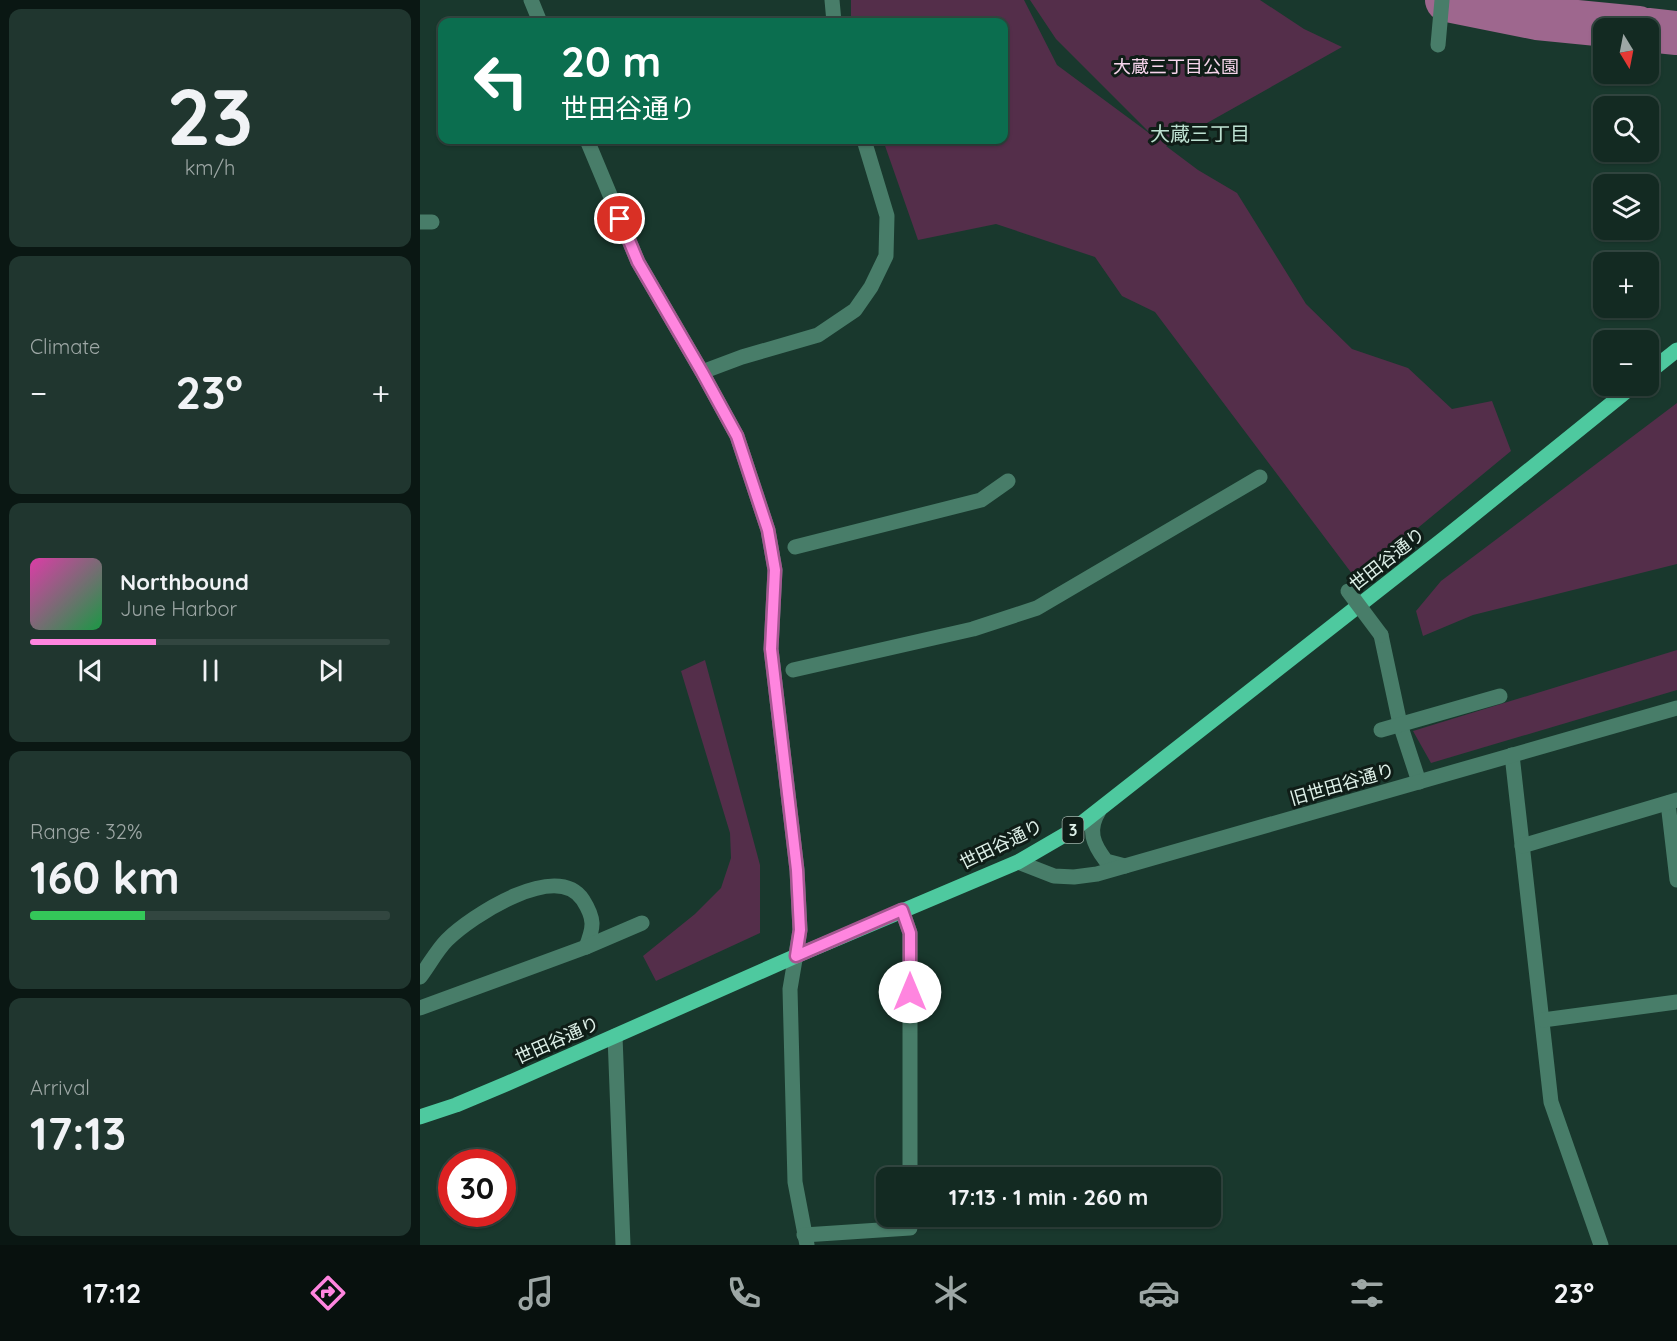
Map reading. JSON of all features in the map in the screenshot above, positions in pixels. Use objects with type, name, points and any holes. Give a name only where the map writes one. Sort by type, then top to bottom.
[{"type":"main road","points":[[1659,364],[1677,350]]},
{"type":"main road","name":"世田谷通り","points":[[420,1118],[456,1105],[902,910],[1018,862],[1074,830],[1436,545],[1621,396]]},
{"type":"street","points":[[531,0],[538,18]]},
{"type":"street","points":[[832,0],[834,18]]},
{"type":"street","points":[[1438,45],[1442,0]]},
{"type":"street","points":[[589,144],[638,262],[737,436],[765,519],[775,570],[771,649],[797,870],[800,930],[790,989],[795,1182],[805,1240],[910,1227]]},
{"type":"street","points":[[702,372],[818,335],[855,310],[871,287],[886,256],[887,216],[865,144]]},
{"type":"street","points":[[793,670],[973,629],[1037,609],[1260,477]]},
{"type":"street","points":[[795,548],[981,500],[1008,481]]},
{"type":"street","points":[[1348,591],[1381,635],[1400,724],[1419,782]]},
{"type":"street","points":[[1381,730],[1500,696]]},
{"type":"street","name":"旧世田谷通り","points":[[1018,862],[1054,876],[1074,877],[1097,874],[1677,708]]},
{"type":"street","points":[[1512,755],[1551,1102],[1601,1245]]},
{"type":"street","points":[[1522,846],[1672,801],[1677,880]]},
{"type":"street","points":[[1099,811],[1093,821],[1091,831],[1095,843],[1106,861],[1127,866]]},
{"type":"street","points":[[420,976],[447,940],[481,913],[521,893],[550,885],[566,887],[580,896],[589,909],[593,929],[586,947]]},
{"type":"street","points":[[902,910],[910,933],[910,1167]]},
{"type":"street","points":[[420,1008],[586,947],[642,923]]},
{"type":"street","points":[[1543,1020],[1677,1002]]},
{"type":"street","points":[[615,1036],[623,1245]]},
{"type":"green space","name":"大蔵三丁目公園","points":[[851,0],[1024,0],[1057,65],[1153,136],[1056,39],[1030,0],[1260,0],[1304,29],[1342,47],[1166,146],[1198,170],[1237,193],[1306,304],[1352,349],[1408,368],[1452,409],[1492,401],[1511,451],[1356,579],[1155,312],[1122,296],[1095,257],[996,224],[918,240],[884,144],[1008,144],[1008,18],[851,18]]},
{"type":"green space","points":[[1677,403],[1677,564],[1473,615],[1423,636],[1416,611],[1441,581]]},
{"type":"green space","points":[[1677,650],[1677,690],[1431,763],[1413,731]]},
{"type":"green space","points":[[705,660],[760,865],[760,933],[656,981],[643,956],[695,914],[721,888],[731,858],[730,833],[681,671]]},
{"type":"waterway","points":[[1447,0],[1537,18],[1593,24]]},
{"type":"waterway","points":[[1659,31],[1677,33]]},
{"type":"district","name":"大蔵三丁目","points":[[1200,133]]},
{"type":"route","points":[[620,219],[638,262],[737,436],[768,530],[775,570],[771,649],[797,870],[800,930],[796,956],[902,910],[910,933],[910,992]]}]
